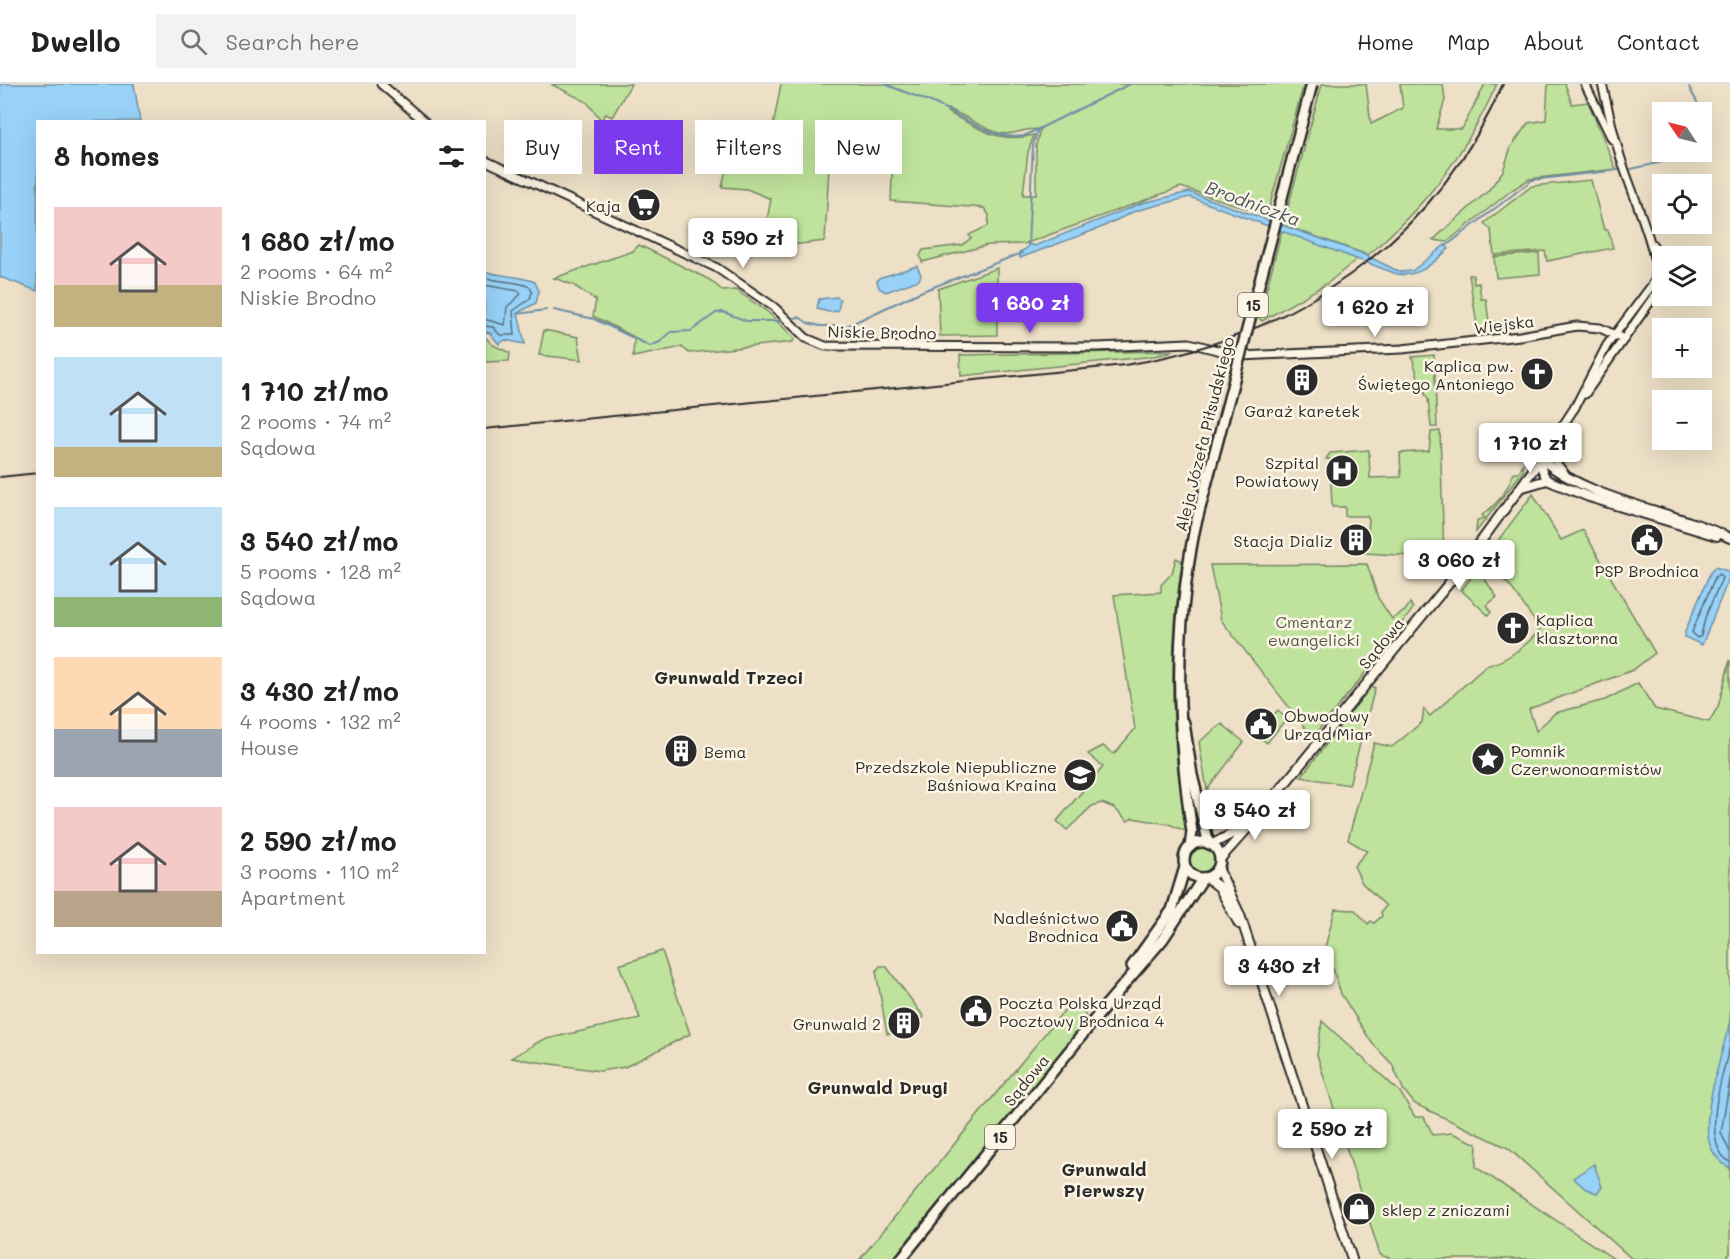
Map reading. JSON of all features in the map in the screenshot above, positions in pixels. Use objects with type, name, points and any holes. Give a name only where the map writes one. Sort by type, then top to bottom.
[{"type":"main road","name":"Aleja Józefa Piłsudskiego","points":[[1191,847],[1192,832],[1179,732],[1182,604],[1195,527],[1312,84]]},
{"type":"main road","points":[[1541,459],[1574,482],[1608,500]]},
{"type":"main road","name":"Sądowa","points":[[1219,863],[1455,576],[1541,459]]},
{"type":"main road","points":[[1522,487],[1547,480],[1648,512],[1708,527],[1730,538]]},
{"type":"main road","name":"Aleja Józefa Piłsudskiego","points":[[1179,691],[1192,775],[1210,844]]},
{"type":"main road","name":"Sądowa","points":[[1210,844],[1236,831],[1268,804]]},
{"type":"main road","points":[[1191,847],[1200,843],[1210,844]]},
{"type":"main road","name":"15","points":[[1205,878],[1219,863],[1210,844]]},
{"type":"main road","name":"15","points":[[1185,867],[1184,858],[1191,847]]},
{"type":"main road","points":[[1219,863],[1240,915],[1352,1259]]},
{"type":"main road","points":[[1185,867],[1192,876],[1205,878],[1219,887],[1245,933]]},
{"type":"main road","name":"Sądowa","points":[[1108,1003],[1172,910],[1185,867]]},
{"type":"main road","name":"Sądowa","points":[[900,1259],[1108,1003],[1163,939],[1205,878]]},
{"type":"street","points":[[381,84],[423,120]]},
{"type":"street","points":[[1584,84],[1619,152]]},
{"type":"street","points":[[1602,84],[1619,152],[1649,239],[1654,246]]},
{"type":"street","name":"Niskie Brodno","points":[[486,161],[717,268],[774,307],[810,341],[835,347],[1098,347],[1189,343],[1241,356]]},
{"type":"street","name":"Sądowa","points":[[1574,409],[1614,334],[1655,281],[1656,268],[1649,239]]},
{"type":"street","name":"Sądowa","points":[[1541,459],[1652,299]]},
{"type":"street","name":"Wiejska","points":[[1241,356],[1402,349],[1520,336],[1577,326],[1593,327],[1623,339]]},
{"type":"street","points":[[1552,444],[1560,469],[1574,482]]},
{"type":"street","points":[[1541,459],[1542,470],[1547,480]]},
{"type":"green space","points":[[551,84],[631,84],[612,117],[606,114],[601,120],[587,102]]},
{"type":"green space","points":[[781,84],[1304,84],[1267,215],[1181,187],[1024,244],[988,245],[922,262],[920,256],[923,250],[962,245],[971,238],[969,235],[988,226],[989,215],[984,208],[891,201],[892,174],[902,174],[902,120],[815,120],[815,174],[829,174],[825,241],[783,246],[763,240],[771,199],[747,189],[722,187],[725,174],[803,174],[803,120],[774,120]],"holes":[[[948,109],[986,128],[1004,134],[1030,129],[1040,130],[1036,145],[1036,195],[1023,195],[1028,152],[1034,135],[1009,137],[989,133],[947,112]]]},
{"type":"green space","points":[[1322,84],[1366,84],[1371,124],[1403,108],[1400,84],[1443,84],[1445,100],[1436,129],[1462,129],[1485,84],[1497,84],[1471,134],[1443,177],[1409,216],[1368,255],[1283,225]]},
{"type":"green space","points":[[1548,84],[1565,84],[1572,104],[1588,102],[1616,169],[1529,179],[1447,242],[1433,240],[1488,191],[1503,171],[1511,147],[1528,123],[1546,120]]},
{"type":"green space","points":[[1591,180],[1604,230],[1608,230],[1613,248],[1547,261],[1545,251],[1494,255],[1491,230],[1484,223],[1532,186]]},
{"type":"green space","points":[[1282,230],[1357,259],[1328,283],[1262,321],[1259,318]]},
{"type":"green space","points":[[639,245],[710,280],[723,291],[736,290],[769,313],[794,338],[793,342],[689,353],[682,347],[633,357],[634,337],[593,316],[596,300],[573,285],[554,278],[633,251]]},
{"type":"green space","points":[[1539,253],[1540,274],[1496,278],[1494,257]]},
{"type":"green space","points":[[997,268],[997,335],[940,336],[938,289]]},
{"type":"green space","points":[[1469,275],[1473,275],[1474,284],[1479,283],[1481,299],[1486,299],[1489,322],[1511,322],[1511,327],[1478,331]]},
{"type":"green space","points":[[544,330],[578,337],[582,360],[539,355]]},
{"type":"green space","points":[[486,338],[493,345],[510,353],[509,361],[486,362]]},
{"type":"green space","points":[[1171,351],[1146,357],[961,376],[960,355]]},
{"type":"green space","points":[[1434,355],[1437,427],[1431,427],[1428,399],[1424,392],[1429,389],[1425,384],[1421,387],[1412,357]]},
{"type":"green space","points":[[1440,431],[1444,558],[1366,553],[1369,520],[1367,516],[1345,516],[1345,507],[1332,507],[1330,459],[1326,459],[1330,453],[1369,450],[1370,478],[1401,477],[1400,453],[1429,451],[1431,432]]},
{"type":"green space","points":[[1523,463],[1523,471],[1476,532],[1477,520],[1485,518],[1482,515],[1501,496],[1514,472],[1519,472]]},
{"type":"green space","points":[[1533,494],[1561,540],[1583,530],[1655,653],[1633,670],[1529,709],[1536,731],[1555,713],[1605,700],[1638,683],[1655,709],[1709,722],[1718,707],[1730,660],[1730,1253],[1726,1259],[1632,1259],[1508,1148],[1415,1104],[1404,1091],[1392,1064],[1372,1043],[1341,994],[1333,969],[1325,965],[1323,955],[1335,909],[1355,910],[1368,924],[1371,921],[1374,923],[1382,916],[1381,912],[1386,906],[1362,883],[1354,866],[1367,851],[1348,840],[1374,743],[1392,747],[1422,722],[1424,709],[1430,716],[1486,666],[1516,652],[1540,629],[1508,584],[1484,563],[1490,556],[1498,570],[1507,566],[1508,560],[1499,539]]},
{"type":"green space","points":[[1176,558],[1182,561],[1173,662],[1174,729],[1188,829],[1185,831],[1169,824],[1132,818],[1128,821],[1114,808],[1102,803],[1092,806],[1067,830],[1057,821],[1103,767],[1088,754],[1103,746],[1114,754],[1135,729],[1114,595],[1161,592],[1161,585],[1172,573]]},
{"type":"green space","name":"Cmentarz ewangelicki","points":[[1367,564],[1378,598],[1392,619],[1405,611],[1410,603],[1413,608],[1390,636],[1363,676],[1316,733],[1306,729],[1221,620],[1210,565]]},
{"type":"green space","points":[[1478,569],[1497,597],[1487,605],[1491,612],[1488,615],[1461,590]]},
{"type":"green space","points":[[1371,686],[1375,688],[1349,785],[1301,777]]},
{"type":"green space","points":[[1278,710],[1286,719],[1267,743],[1262,739],[1260,730]]},
{"type":"green space","points":[[1222,724],[1244,742],[1207,790],[1199,742]]},
{"type":"green space","points":[[1202,848],[1211,852],[1215,861],[1211,870],[1202,874],[1193,870],[1189,861],[1193,852]]},
{"type":"green space","points":[[662,951],[690,1034],[625,1067],[600,1071],[511,1058],[542,1040],[640,1018],[619,965]]},
{"type":"green space","points":[[880,966],[886,966],[924,1017],[907,1031],[887,1034],[876,971]]},
{"type":"green space","points":[[1071,1002],[1084,1012],[1087,1021],[893,1259],[860,1259]]},
{"type":"green space","points":[[1322,1021],[1400,1092],[1415,1117],[1424,1117],[1433,1135],[1452,1133],[1477,1144],[1476,1167],[1614,1259],[1392,1259],[1380,1255],[1317,1055]]},
{"type":"water","points":[[0,84],[134,84],[140,120],[36,120],[36,291],[0,277]]},
{"type":"water","points":[[1189,192],[1361,253],[1400,272],[1412,271],[1445,245],[1449,249],[1419,272],[1397,274],[1190,197],[1135,211],[1100,228],[1020,258],[1019,252],[1026,249],[1029,244],[1034,246],[1142,203]]},
{"type":"water","points":[[917,266],[921,275],[919,280],[886,292],[879,288],[877,281],[879,278]]},
{"type":"water","points":[[486,271],[535,282],[539,291],[536,303],[518,313],[525,344],[505,340],[499,344],[490,333],[486,332]]},
{"type":"water","points":[[837,297],[840,299],[838,311],[829,312],[817,309],[819,299]]},
{"type":"water","points":[[1715,567],[1728,571],[1729,578],[1702,645],[1685,637],[1685,632],[1710,573]]},
{"type":"water","points":[[1730,1021],[1730,1168],[1712,1150],[1708,1124],[1711,1095]]},
{"type":"water","points":[[1594,1164],[1602,1187],[1597,1193],[1586,1189],[1573,1178]]},
{"type":"waterway","points":[[885,84],[944,108],[988,131],[1011,136],[1024,136],[1130,84]]},
{"type":"waterway","points":[[1689,87],[1697,102]]},
{"type":"waterway","points":[[1028,245],[1033,145],[1038,129]]},
{"type":"waterway","name":"Brodniczka","points":[[1631,169],[1662,162]]},
{"type":"waterway","name":"Brodniczka","points":[[1446,246],[1532,180],[1618,170]]},
{"type":"waterway","name":"Brodniczka","points":[[795,318],[799,317],[808,323],[820,326],[847,326],[920,292],[1022,253]]},
{"type":"waterway","name":"Brodniczka","points":[[517,314],[546,310]]},
{"type":"waterway","name":"Brodniczka","points":[[554,310],[594,319],[650,346],[660,342],[671,332],[691,331],[716,313],[723,312],[747,321],[781,321]]},
{"type":"railway","points":[[486,429],[1125,365],[1187,352],[1245,332],[1300,306],[1351,274],[1397,236],[1438,191],[1474,141],[1503,84]]},
{"type":"railway","points":[[0,477],[36,473]]},
{"type":"place","name":"Kaja","points":[[644,205]]},
{"type":"place","name":"Kaplica pw. Świętego Antoniego","points":[[1537,374]]},
{"type":"place","name":"Garaż karetek","points":[[1302,380]]},
{"type":"place","name":"Szpital Powiatowy","points":[[1342,471]]},
{"type":"place","name":"Stacja Dializ","points":[[1356,540]]},
{"type":"place","name":"PSP Brodnica","points":[[1647,540]]},
{"type":"place","name":"Kaplica klasztorna","points":[[1513,628]]},
{"type":"place","name":"Obwodowy Urząd Miar","points":[[1261,724]]},
{"type":"place","name":"Bema","points":[[681,751]]},
{"type":"place","name":"Pomnik Czerwonoarmistów","points":[[1488,759]]},
{"type":"place","name":"Przedszkole Niepubliczne Baśniowa Kraina","points":[[1080,775]]},
{"type":"place","name":"Nadleśnictwo Brodnica","points":[[1122,926]]},
{"type":"place","name":"Poczta Polska Urząd Pocztowy Brodnica 4","points":[[976,1011]]},
{"type":"place","name":"Grunwald 2","points":[[904,1023]]},
{"type":"place","name":"sklep z zniczami","points":[[1359,1209]]},
{"type":"district","name":"Grunwald Trzeci","points":[[729,677]]},
{"type":"district","name":"Grunwald Drugi","points":[[878,1087]]},
{"type":"district","name":"Grunwald Pierwszy","points":[[1104,1179]]}]
